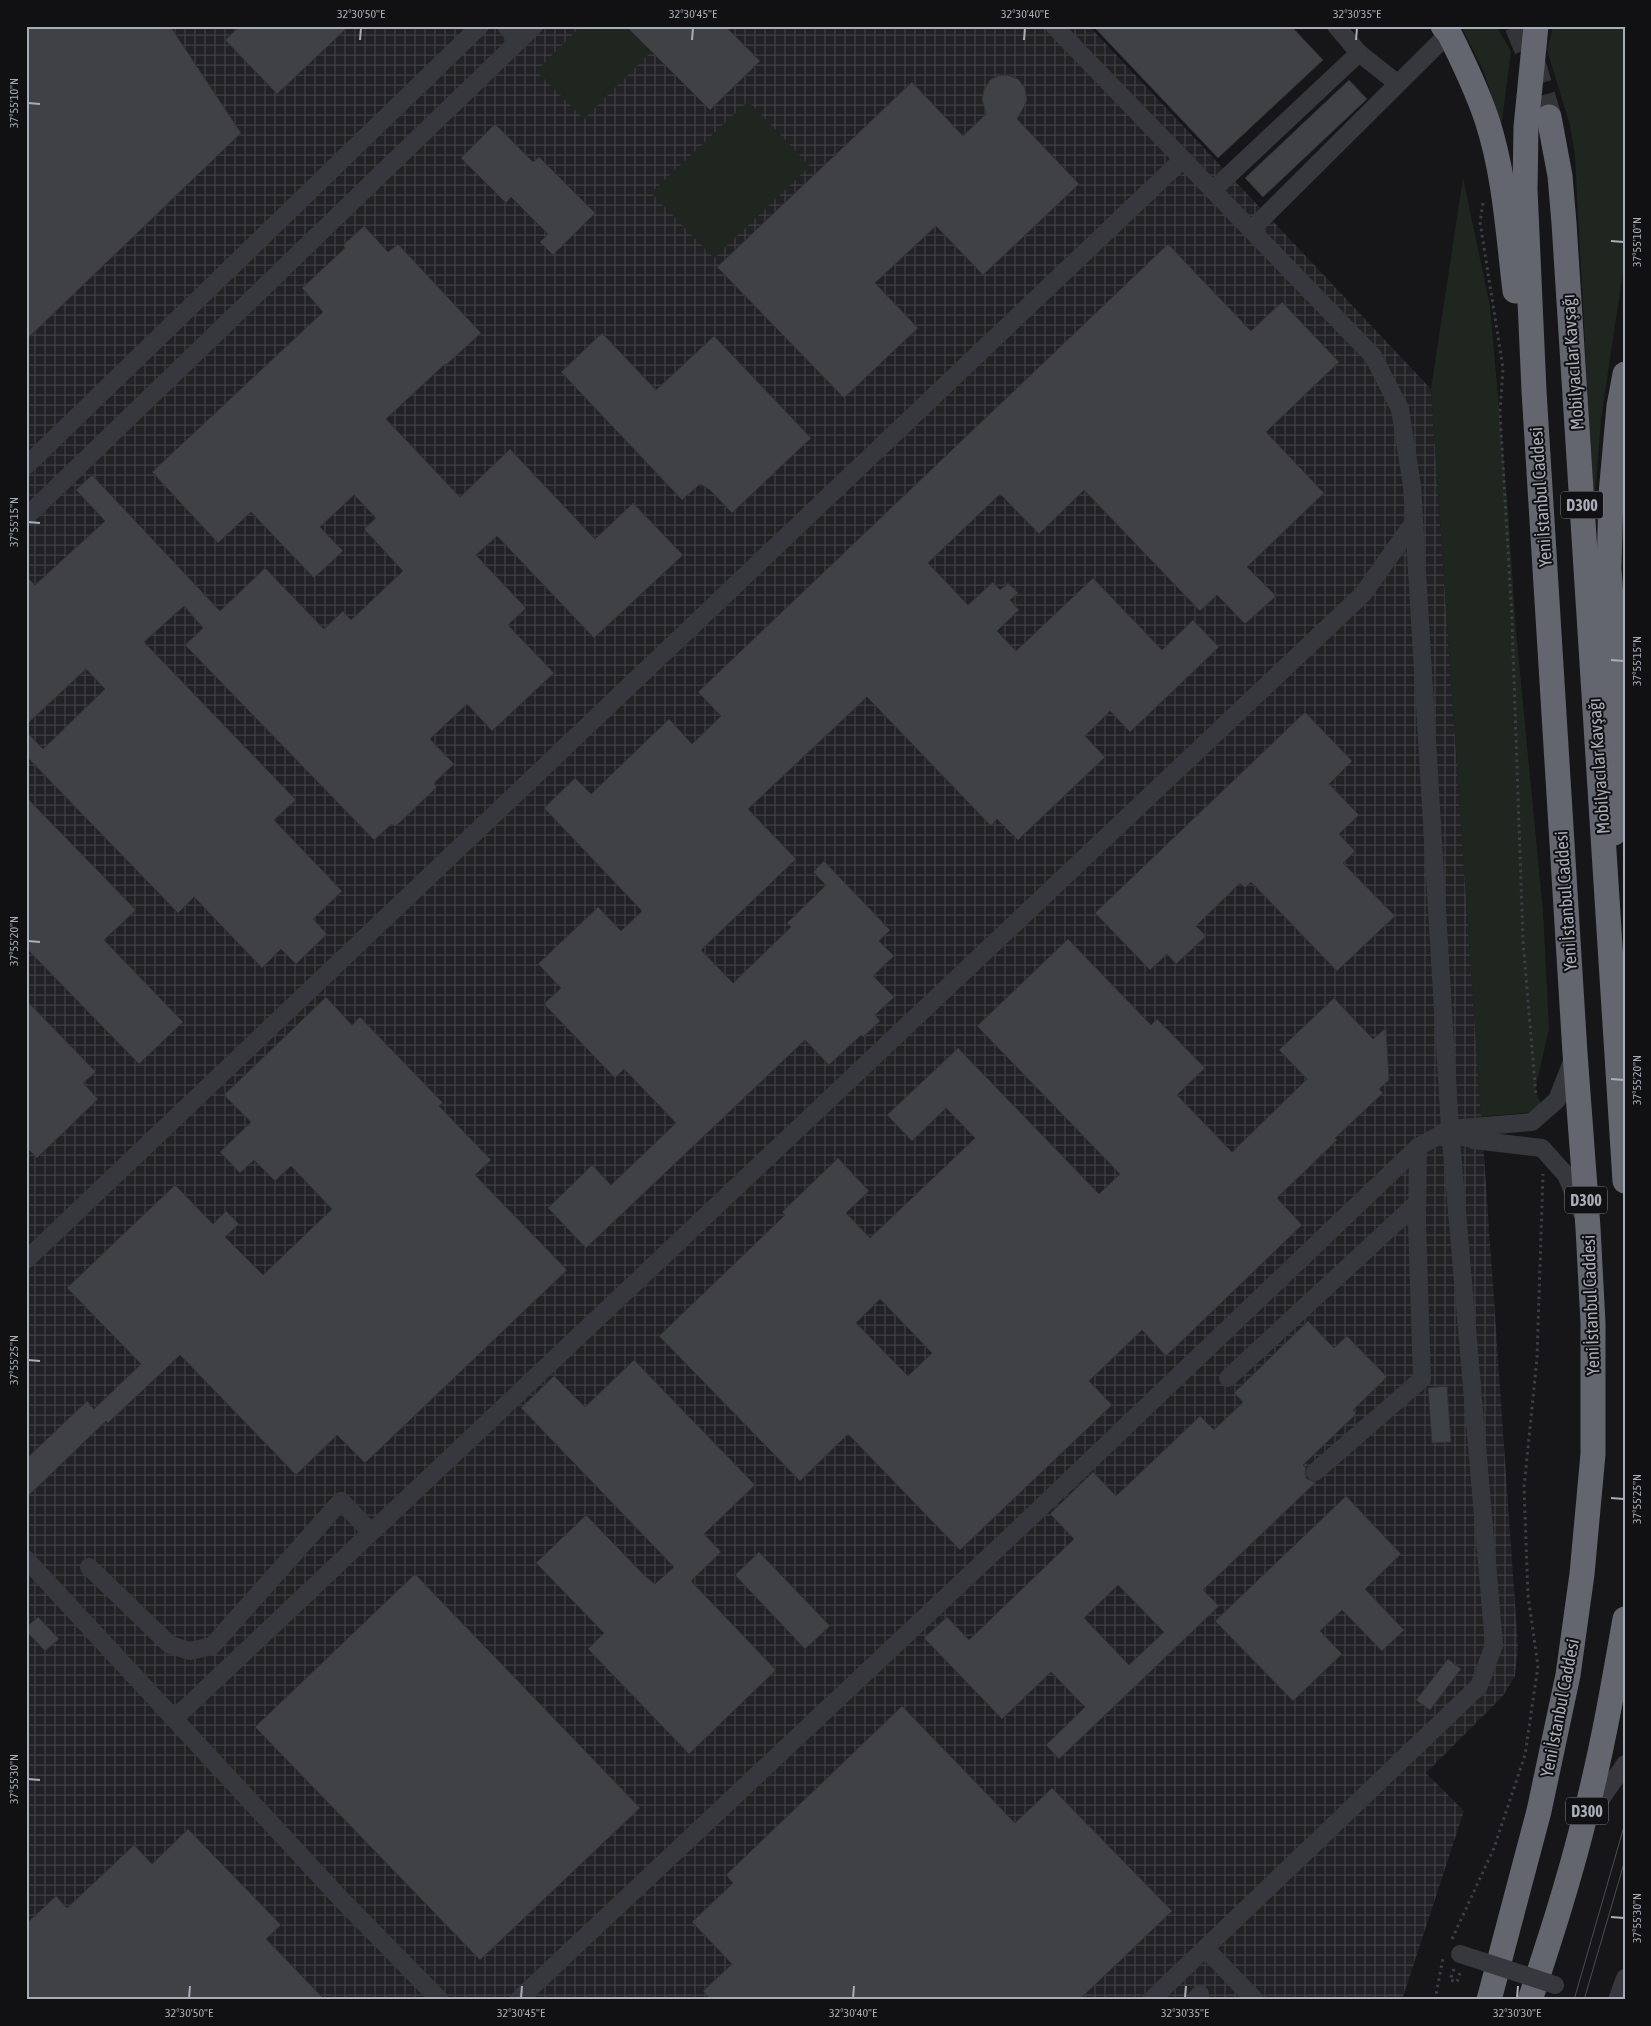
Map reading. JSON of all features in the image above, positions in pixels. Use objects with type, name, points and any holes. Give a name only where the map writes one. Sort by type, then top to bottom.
[{"type":"highway","points":[[1534,391],[1524,153],[1536,26]]},
{"type":"highway","points":[[1529,90],[1543,26]]},
{"type":"highway","name":"D300","points":[[1446,29],[1472,78],[1488,121],[1499,166],[1520,334],[1534,391]]},
{"type":"highway","name":"Mobilyacılar Kavşağı","points":[[1550,117],[1560,176],[1564,223],[1607,895]]},
{"type":"highway","name":"Mobilyacılar Kavşağı","points":[[1607,895],[1623,764],[1609,569],[1611,494],[1619,406],[1625,374]]},
{"type":"highway","name":"Yeni İstanbul Caddesi","points":[[1489,2000],[1527,1856],[1559,1718],[1571,1655],[1582,1574],[1593,1454],[1593,1323],[1588,1228],[1575,1053],[1534,391]]},
{"type":"highway","name":"D300","points":[[1607,895],[1625,1181]]},
{"type":"highway","name":"D300","points":[[1530,2000],[1569,1879],[1584,1823],[1605,1730],[1625,1619]]},
{"type":"street","points":[[26,466],[480,26]]},
{"type":"street","points":[[506,26],[518,41]]},
{"type":"street","points":[[26,517],[534,26]]},
{"type":"street","points":[[1054,26],[1373,356],[1400,409],[1412,486],[1450,1129],[1494,1645],[1479,1686],[1151,2000]]},
{"type":"street","points":[[1336,26],[1359,53],[1397,83]]},
{"type":"street","points":[[1251,230],[1397,83],[1446,29]]},
{"type":"street","points":[[1213,190],[1359,53]]},
{"type":"street","points":[[26,1260],[1183,159]]},
{"type":"street","points":[[174,1719],[1363,594],[1414,522]]},
{"type":"street","points":[[518,2000],[1014,1533],[1418,1147],[1450,1129],[1532,1122],[1557,1100],[1575,1053]]},
{"type":"street","points":[[1450,1129],[1474,1140],[1542,1148],[1566,1175],[1588,1228]]},
{"type":"street","points":[[1316,1472],[1422,1379],[1418,1147]]},
{"type":"street","points":[[1228,1378],[1418,1203]]},
{"type":"street","points":[[89,1567],[170,1645],[190,1651],[212,1646],[341,1502],[371,1532]]},
{"type":"street","points":[[26,1560],[341,1899],[440,2000]]},
{"type":"street","points":[[1584,1823],[1625,1764]]},
{"type":"street","points":[[1205,1948],[1255,2000]]},
{"type":"street","points":[[1451,1951],[1554,1985]]},
{"type":"street","points":[[1617,2000],[1625,1978]]},
{"type":"path","points":[[1484,200],[1480,222],[1503,368],[1500,412],[1512,620],[1523,941],[1535,1090],[1541,1115]]},
{"type":"path","points":[[1436,2000],[1451,1951],[1494,1848],[1525,1755],[1538,1666],[1528,1596],[1524,1487],[1537,1358],[1543,1183],[1542,1148]]},
{"type":"shaded area","points":[[26,26],[1089,26],[1431,389],[1518,1648],[1515,1676],[1503,1696],[1426,1773],[1464,1811],[1402,2000],[26,2000]]},
{"type":"shaded area","points":[[581,26],[626,26],[651,52],[584,119],[536,71]]},
{"type":"shaded area","points":[[1461,26],[1496,26],[1511,51],[1501,128],[1484,72]]},
{"type":"shaded area","points":[[1553,26],[1625,26],[1625,258],[1601,420],[1594,510],[1575,157],[1570,125],[1547,50]]},
{"type":"shaded area","points":[[748,101],[810,166],[714,258],[651,193]]},
{"type":"shaded area","points":[[1463,178],[1490,306],[1508,510],[1516,631],[1543,911],[1549,1029],[1535,1090],[1544,1111],[1481,1117],[1431,389]]},
{"type":"building","points":[[26,26],[170,26],[241,133],[26,340]]},
{"type":"building","points":[[240,26],[349,26],[277,94],[225,40]]},
{"type":"building","points":[[626,26],[725,26],[760,61],[710,110]]},
{"type":"building","points":[[1093,26],[1291,26],[1323,60],[1218,158]]},
{"type":"building","points":[[1001,75],[1018,79],[1025,88],[1027,100],[1017,119],[1079,184],[983,275],[936,226],[875,283],[918,328],[844,398],[717,267],[912,82],[963,136],[986,114],[982,100],[984,89],[991,79]]},
{"type":"building","points":[[1349,80],[1367,99],[1263,197],[1245,178]]},
{"type":"building","points":[[495,124],[533,162],[539,157],[595,213],[553,255],[540,242],[548,234],[511,197],[506,203],[461,158]]},
{"type":"building","points":[[364,226],[388,252],[398,244],[481,333],[386,419],[460,497],[510,449],[595,539],[633,503],[683,555],[594,638],[497,536],[476,555],[526,608],[508,625],[554,673],[492,731],[467,704],[430,739],[454,764],[434,783],[437,787],[395,827],[392,824],[374,840],[185,645],[203,628],[184,606],[144,642],[296,800],[274,820],[342,891],[313,919],[327,934],[296,964],[281,949],[262,968],[194,897],[178,913],[26,756],[26,731],[43,749],[105,689],[86,669],[26,725],[26,576],[35,585],[105,521],[76,490],[92,475],[220,611],[265,568],[324,629],[343,611],[351,620],[403,571],[364,529],[376,518],[354,495],[320,527],[343,551],[314,578],[251,512],[218,543],[152,472],[323,312],[302,288],[345,248],[343,245]]},
{"type":"building","points":[[1168,244],[1251,331],[1282,302],[1339,362],[1266,432],[1324,493],[1247,567],[1276,596],[1245,624],[1217,595],[1200,611],[1084,490],[1039,534],[1000,494],[928,563],[968,605],[993,582],[1000,590],[1008,583],[1018,593],[1010,600],[1019,610],[997,631],[1016,651],[1093,578],[1162,650],[1193,620],[1219,647],[1130,732],[1110,711],[1085,736],[1105,757],[1018,840],[997,819],[991,826],[867,697],[748,809],[796,859],[701,950],[733,983],[791,927],[787,923],[826,885],[813,872],[824,861],[890,930],[879,941],[894,956],[873,976],[894,997],[875,1015],[880,1021],[863,1037],[861,1035],[829,1065],[805,1040],[586,1248],[548,1208],[592,1165],[611,1185],[676,1123],[624,1069],[615,1078],[544,1004],[561,988],[538,964],[598,907],[621,931],[642,911],[544,808],[575,778],[591,794],[669,719],[692,744],[721,716],[698,692]]},
{"type":"building","points":[[602,333],[656,390],[714,336],[811,438],[732,513],[710,490],[700,484],[682,500],[561,372]]},
{"type":"building","points":[[1305,712],[1352,761],[1329,784],[1359,815],[1339,834],[1355,851],[1343,863],[1395,916],[1337,971],[1251,882],[1245,888],[1240,883],[1196,926],[1206,936],[1176,964],[1167,954],[1150,970],[1095,913]]},
{"type":"building","points":[[26,797],[136,910],[104,940],[183,1022],[139,1064],[26,948]]},
{"type":"building","points":[[1068,939],[1151,1025],[1157,1019],[1205,1068],[1177,1095],[1232,1152],[1307,1079],[1279,1050],[1334,998],[1373,1039],[1386,1028],[1389,1080],[1379,1089],[1383,1093],[1335,1138],[1337,1140],[1277,1198],[1302,1225],[1166,1356],[1142,1330],[1089,1381],[1112,1405],[960,1550],[848,1434],[800,1481],[659,1336],[785,1215],[782,1212],[838,1158],[869,1191],[846,1213],[870,1238],[975,1138],[946,1108],[912,1141],[887,1115],[958,1048],[1099,1194],[1120,1174],[977,1026]],"holes":[[[880,1299],[932,1353],[908,1376],[856,1323]]]},
{"type":"building","points":[[326,997],[352,1025],[360,1017],[443,1103],[439,1106],[491,1160],[475,1175],[567,1270],[365,1463],[337,1435],[296,1475],[180,1355],[108,1423],[106,1421],[26,1498],[26,1459],[87,1401],[94,1409],[141,1364],[67,1288],[175,1185],[213,1224],[226,1211],[239,1224],[225,1237],[263,1275],[332,1209],[291,1166],[275,1181],[254,1160],[240,1173],[220,1152],[251,1122],[224,1095]]},
{"type":"building","points":[[26,1000],[96,1072],[83,1083],[98,1099],[37,1158],[26,1147]]},
{"type":"building","points":[[1308,1321],[1334,1348],[1347,1336],[1387,1377],[1353,1410],[1356,1414],[1303,1465],[1306,1467],[1305,1474],[1307,1479],[1316,1482],[1203,1590],[1219,1606],[1059,1759],[1046,1745],[1085,1707],[1051,1672],[1002,1719],[924,1638],[947,1617],[969,1640],[1074,1539],[1050,1514],[1093,1472],[1116,1496],[1200,1416],[1214,1430],[1243,1402],[1234,1393]],"holes":[[[1118,1585],[1164,1632],[1129,1665],[1084,1618]]]},
{"type":"building","points":[[634,1360],[755,1485],[704,1534],[721,1552],[691,1581],[776,1670],[689,1754],[588,1649],[604,1633],[536,1563],[586,1515],[655,1584],[674,1567],[521,1408],[554,1376],[585,1407]]},
{"type":"building","points":[[1447,1386],[1451,1442],[1432,1443],[1428,1388]]},
{"type":"building","points":[[1346,1496],[1401,1554],[1365,1589],[1404,1630],[1382,1651],[1342,1610],[1320,1631],[1342,1654],[1293,1701],[1215,1621]]},
{"type":"building","points":[[759,1552],[830,1626],[805,1649],[735,1575]]},
{"type":"building","points":[[415,1574],[640,1808],[480,1960],[255,1727]]},
{"type":"building","points":[[38,1617],[59,1639],[45,1651],[26,1631],[26,1627]]},
{"type":"building","points":[[1448,1659],[1461,1669],[1430,1710],[1416,1700]]},
{"type":"building","points":[[902,1706],[1015,1823],[1052,1788],[1172,1911],[1079,2000],[711,2000],[703,1991],[732,1964],[692,1922],[733,1883],[726,1875]]},
{"type":"building","points":[[188,1829],[281,1925],[266,1939],[325,2000],[26,2000],[26,1924],[56,1896],[67,1908],[134,1845],[152,1864]]},
{"type":"tunnel","points":[[1517,26],[1535,69],[1549,117]]},
{"type":"tram line","points":[[1574,2000],[1625,1823]]},
{"type":"tram line","points":[[1584,2000],[1625,1860]]}]
